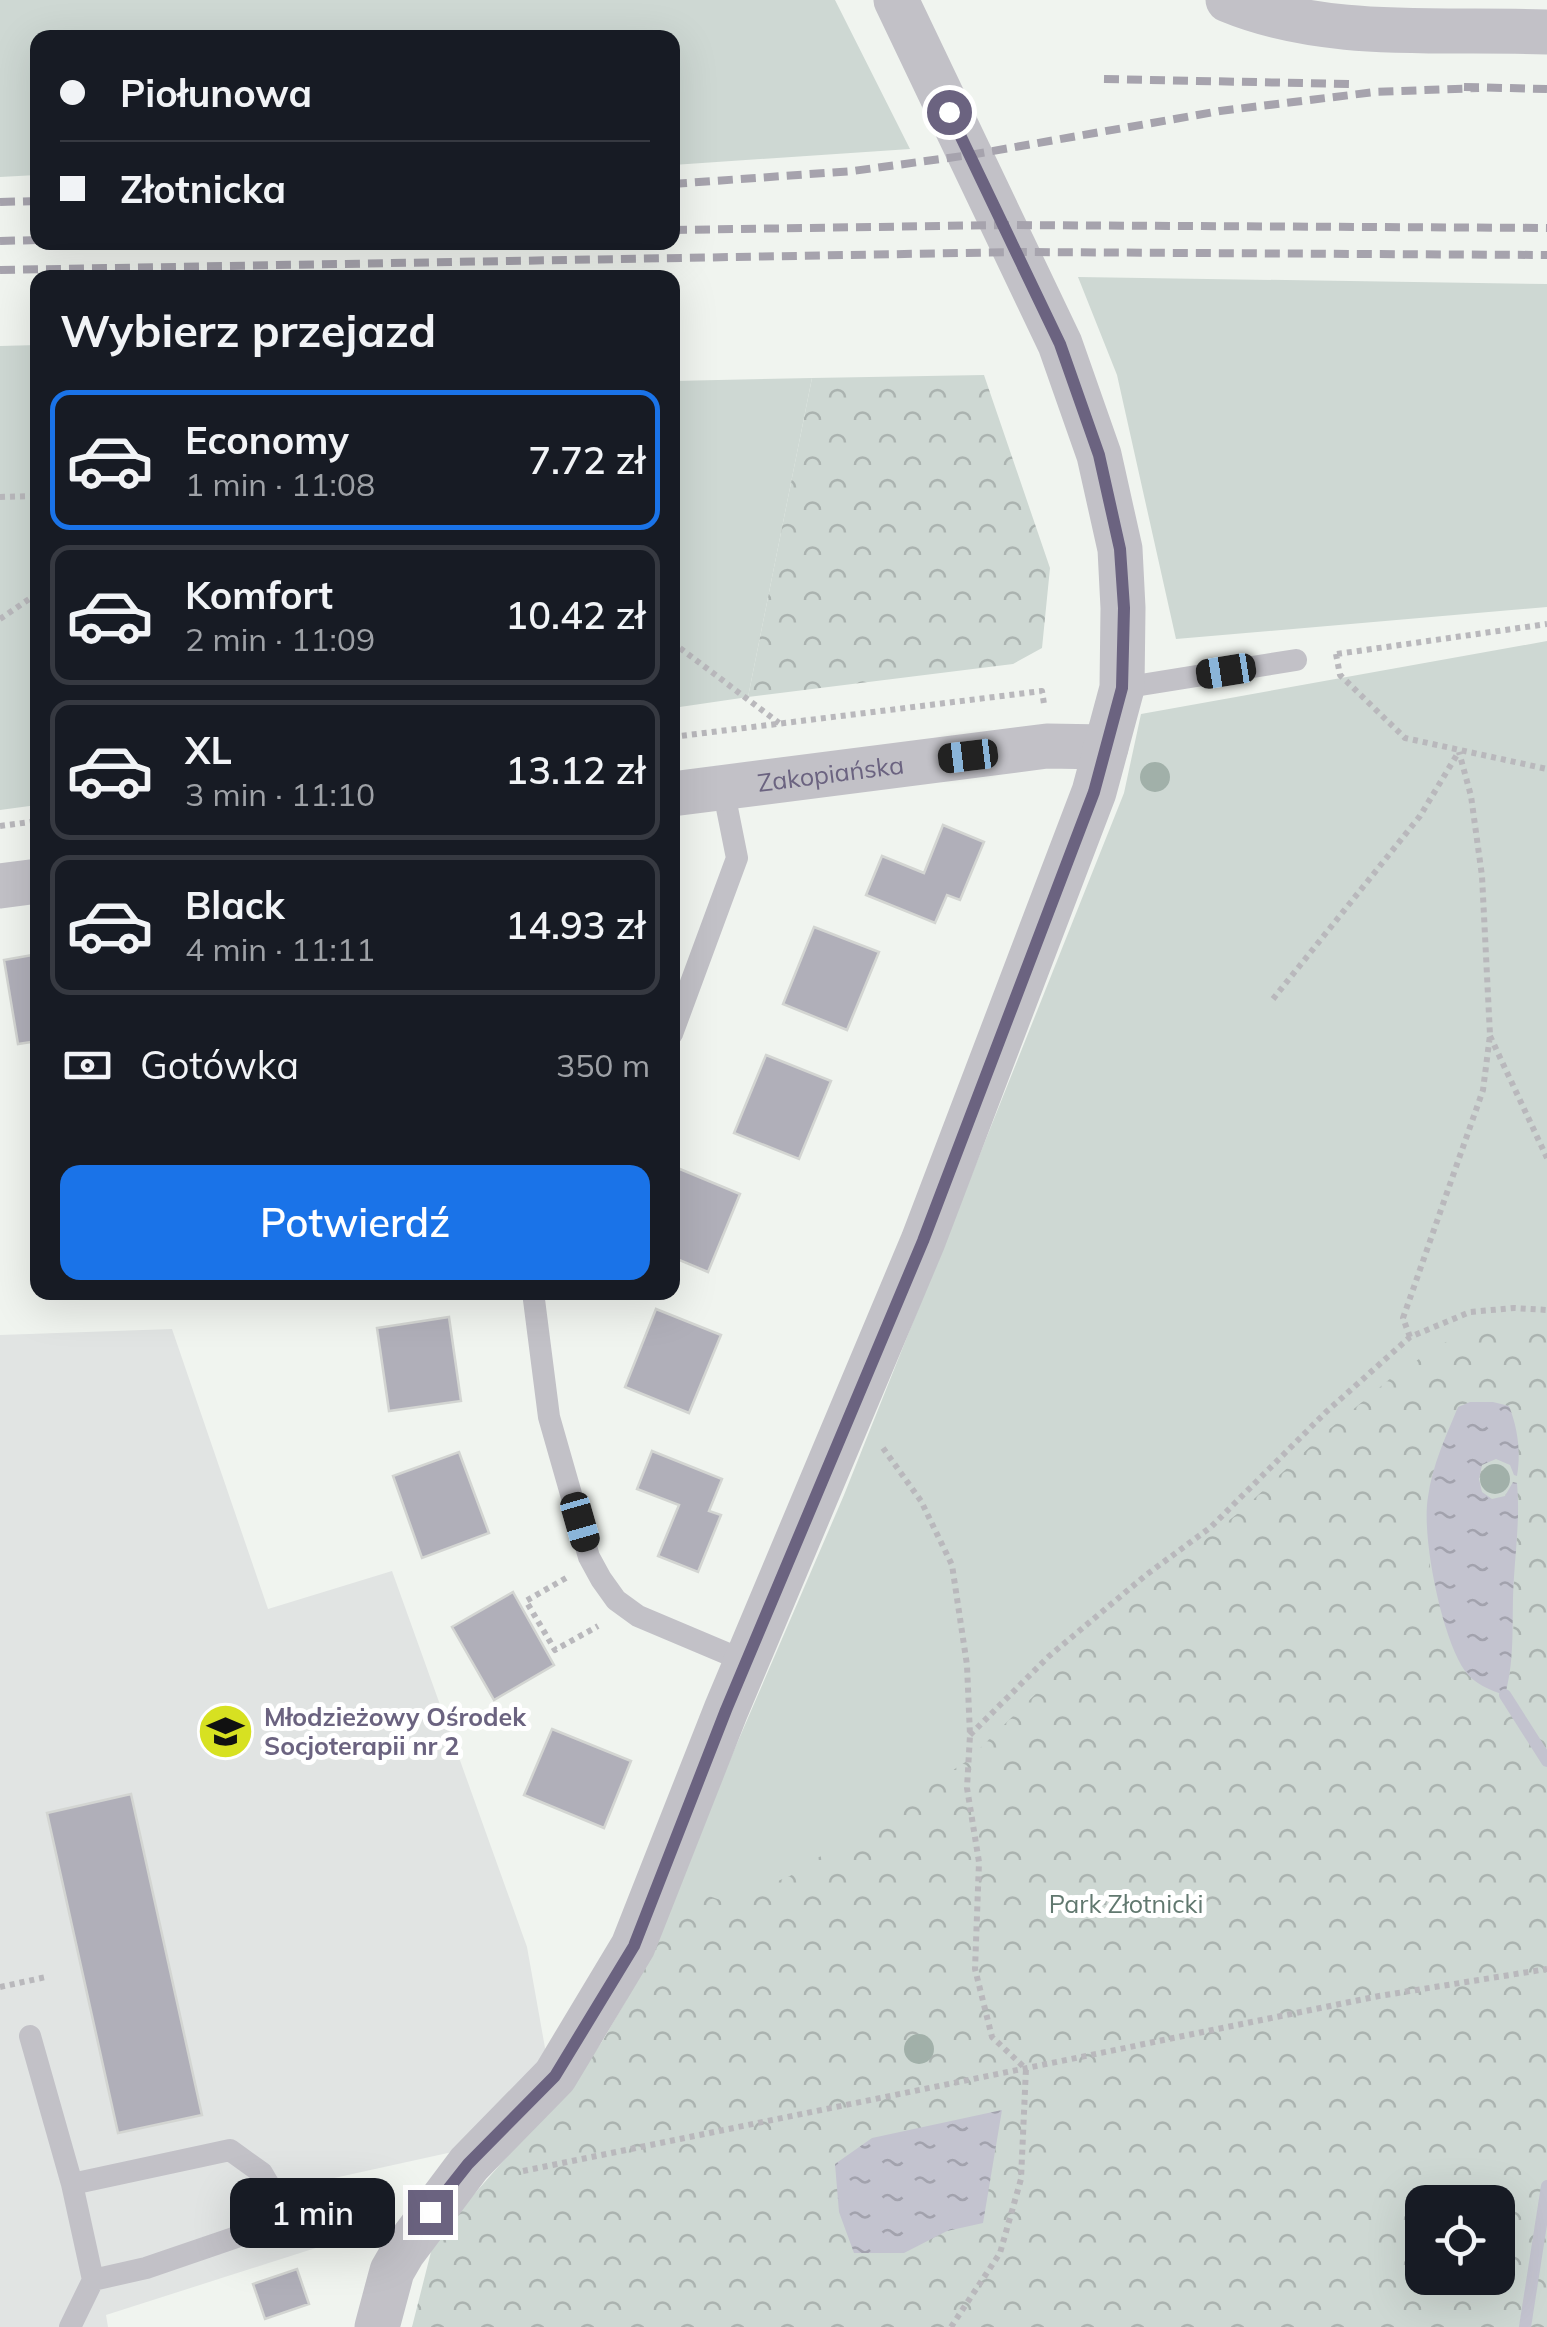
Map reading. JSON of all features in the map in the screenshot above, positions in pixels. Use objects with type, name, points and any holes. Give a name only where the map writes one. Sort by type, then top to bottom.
[{"type":"street","points":[[377,2327],[392,2271],[403,2252],[468,2164],[555,2076],[634,1946],[746,1662],[923,1241],[1094,792],[1122,688],[1124,608],[1120,549],[1099,455],[1060,344],[896,0]]},
{"type":"street","points":[[1228,0],[1266,16],[1356,28],[1547,32]]},
{"type":"street","name":"Zakopiańska","points":[[680,793],[1048,746],[1106,746]]},
{"type":"street","points":[[0,886],[30,882]]},
{"type":"lane","points":[[1122,688],[1296,660]]},
{"type":"lane","points":[[680,1012],[737,858],[723,788]]},
{"type":"lane","points":[[534,1300],[549,1416],[590,1556],[601,1578],[616,1600],[638,1616],[746,1662]]},
{"type":"lane","points":[[30,2036],[72,2184],[93,2280],[70,2327]]},
{"type":"lane","points":[[72,2184],[230,2150],[262,2172],[289,2219]]},
{"type":"lane","points":[[93,2280],[146,2268],[289,2219],[319,2215]]},
{"type":"path","points":[[0,496],[30,496]]},
{"type":"path","points":[[0,618],[30,598]]},
{"type":"path","points":[[1296,660],[1547,624]]},
{"type":"path","points":[[680,648],[780,724]]},
{"type":"path","points":[[1336,654],[1340,675],[1405,738],[1547,769]]},
{"type":"path","points":[[680,736],[1042,691],[1047,718]]},
{"type":"path","points":[[1273,999],[1420,816],[1459,752]]},
{"type":"path","points":[[1410,1336],[1404,1318],[1408,1300],[1483,1090],[1490,1035],[1482,876],[1471,796],[1459,752]]},
{"type":"path","points":[[0,826],[30,822]]},
{"type":"path","points":[[1490,1035],[1547,1158]]},
{"type":"path","points":[[970,1735],[1048,1657],[1146,1575],[1211,1527],[1326,1412],[1410,1336],[1470,1312],[1547,1310]]},
{"type":"path","points":[[845,1424],[874,1437],[898,1464],[952,1565],[968,1665],[970,1735],[966,1788],[979,1862],[975,1969],[992,2037],[1026,2068]]},
{"type":"path","points":[[572,1575],[526,1601],[555,1650],[608,1620]]},
{"type":"path","points":[[468,2164],[514,2173],[1379,1996],[1547,1969]]},
{"type":"path","points":[[0,1987],[46,1977]]},
{"type":"path","points":[[951,2327],[1000,2253],[1021,2180],[1026,2068]]},
{"type":"shaded area","name":"Młodzieżowy Ośrodek Socjoterapii nr 2","points":[[172,1329],[268,1609],[392,1571],[527,1947],[547,2059],[457,2151],[319,2184],[318,2234],[325,2245],[106,2315],[108,2327],[0,2327],[0,1335]]},
{"type":"green space","points":[[0,0],[835,0],[910,149],[680,165],[680,30],[30,30],[30,175],[0,177]]},
{"type":"green space","points":[[1078,277],[1547,284],[1547,607],[1176,639],[1117,375]]},
{"type":"green space","points":[[30,345],[30,806],[0,810],[0,346]]},
{"type":"green space","points":[[984,375],[1050,568],[1042,648],[1013,664],[748,697],[812,378]]},
{"type":"green space","points":[[812,378],[748,697],[680,707],[680,381]]},
{"type":"green space","name":"Park Złotnicki","points":[[1547,641],[1547,2327],[412,2327],[626,2001],[844,1495],[1124,793],[1141,714]]},
{"type":"green space","points":[[1479,1321],[1547,1321],[1547,2327],[412,2327],[434,2240],[574,2080],[602,2042],[626,2001],[678,1885],[726,1902],[790,1876],[967,1761],[1140,1592],[1242,1510],[1397,1373]],"holes":[[[1458,1407],[1520,1462],[1510,1465],[1496,1459],[1482,1465],[1479,1479],[1482,1492],[1492,1499],[1505,1496],[1513,1483],[1519,1505],[1513,1660],[1504,1695],[1446,1626],[1430,1568],[1427,1498]]]},
{"type":"water","points":[[1470,1402],[1509,1406],[1518,1441],[1517,1476],[1510,1465],[1496,1459],[1482,1465],[1479,1479],[1482,1492],[1492,1499],[1505,1496],[1513,1482],[1517,1483],[1512,1651],[1505,1695],[1473,1679],[1457,1656],[1441,1612],[1428,1536],[1428,1497],[1436,1463],[1458,1407]]},
{"type":"water","points":[[1002,2110],[983,2223],[947,2231],[904,2253],[854,2253],[839,2212],[835,2164],[872,2138]]},
{"type":"building","points":[[943,825],[984,842],[960,900],[947,895],[935,923],[866,895],[882,856],[924,873]]},
{"type":"building","points":[[814,927],[879,952],[847,1030],[783,1004]]},
{"type":"building","points":[[30,955],[30,1042],[18,1044],[4,960]]},
{"type":"building","points":[[766,1055],[831,1081],[799,1159],[734,1133]]},
{"type":"building","points":[[680,1169],[740,1194],[708,1272],[680,1260]]},
{"type":"building","points":[[656,1309],[721,1335],[689,1413],[625,1387]]},
{"type":"building","points":[[449,1317],[461,1401],[389,1411],[377,1328]]},
{"type":"building","points":[[652,1451],[722,1479],[709,1511],[721,1515],[698,1572],[658,1556],[679,1505],[637,1489]]},
{"type":"building","points":[[459,1452],[489,1533],[422,1558],[393,1476]]},
{"type":"building","points":[[513,1592],[554,1665],[494,1700],[452,1627]]},
{"type":"building","points":[[552,1729],[631,1761],[604,1828],[524,1795]]},
{"type":"building","points":[[131,1794],[202,2115],[118,2133],[47,1813]]},
{"type":"building","points":[[297,2269],[309,2304],[265,2319],[253,2284]]},
{"type":"waterway","points":[[1505,1695],[1547,1761]]},
{"type":"waterway","points":[[1525,2327],[1547,2186]]},
{"type":"railway","points":[[1104,79],[1349,84]]},
{"type":"railway","points":[[1464,87],[1547,89]]},
{"type":"railway","points":[[680,183],[853,171],[970,155],[1220,111],[1375,92],[1479,88]]},
{"type":"railway","points":[[0,202],[30,201]]},
{"type":"railway","points":[[680,230],[1004,225],[1547,228]]},
{"type":"railway","points":[[0,241],[30,240]]},
{"type":"railway","points":[[0,270],[1017,252],[1547,255]]},
{"type":"place","name":"Młodzieżowy Ośrodek Socjoterapii nr 2","points":[[225,1731]]},
{"type":"route","points":[[430,2212],[468,2164],[555,2076],[634,1946],[726,1710],[923,1241],[1094,792],[1122,688],[1124,608],[1120,549],[1099,455],[1060,344],[949,112]]}]
